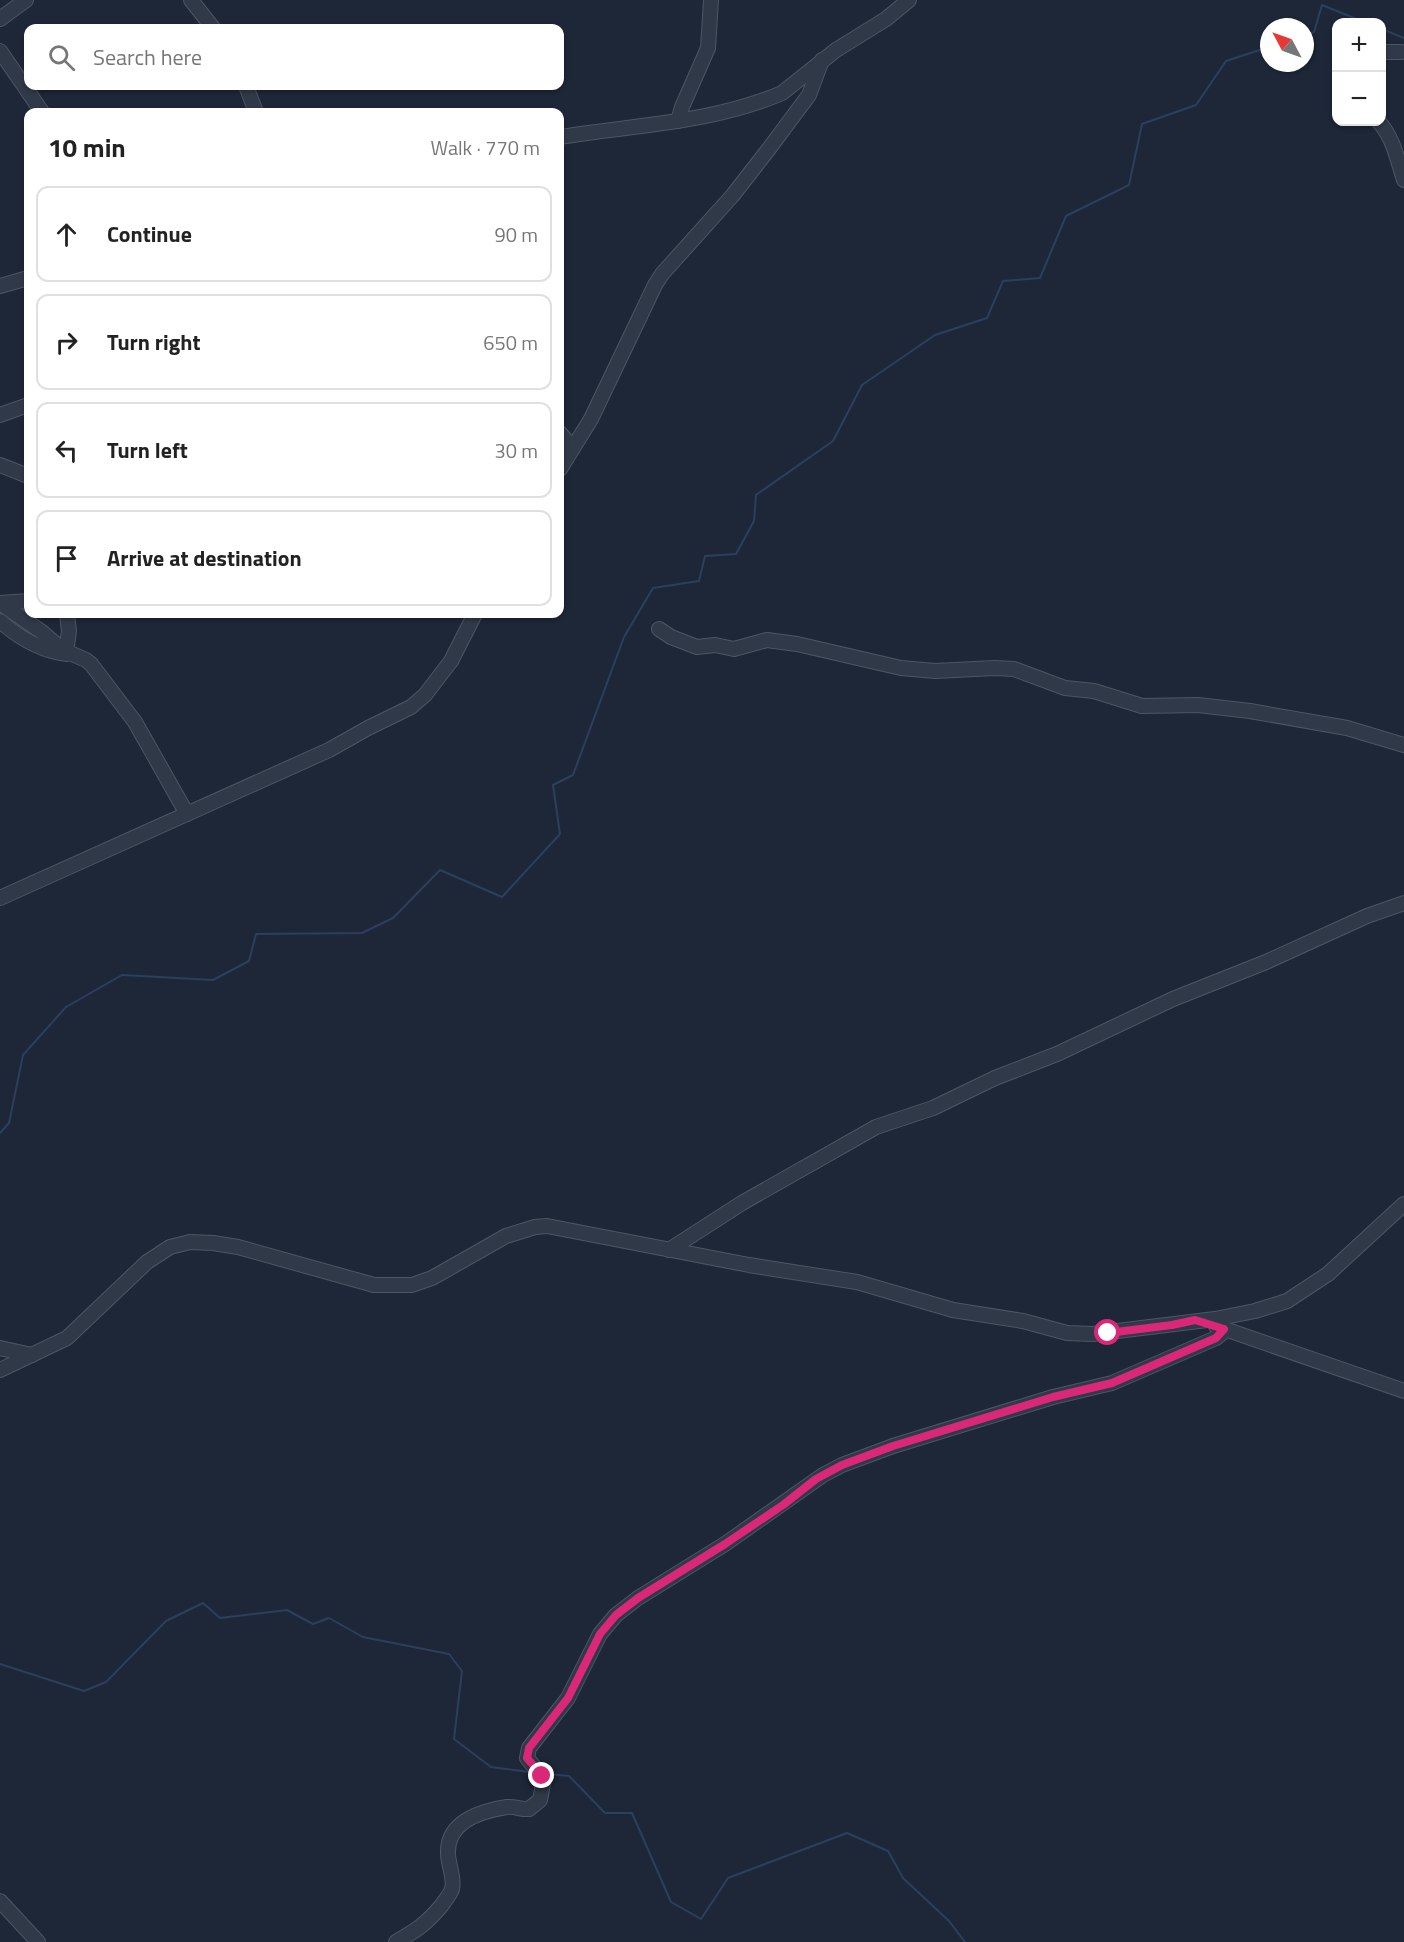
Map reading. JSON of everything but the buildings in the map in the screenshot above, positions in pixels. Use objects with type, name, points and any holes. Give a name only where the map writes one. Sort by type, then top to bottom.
[{"type":"street","points":[[2,14],[26,0]]},
{"type":"street","points":[[191,0],[210,24]]},
{"type":"street","points":[[678,121],[708,48],[711,0]]},
{"type":"street","points":[[564,136],[678,121],[715,114],[772,98],[791,87],[822,60],[909,0]]},
{"type":"street","points":[[0,51],[24,86]]},
{"type":"street","points":[[1386,52],[1401,52]]},
{"type":"street","points":[[564,463],[591,419],[662,274],[750,173],[802,105],[816,82],[822,60]]},
{"type":"street","points":[[27,90],[39,108]]},
{"type":"street","points":[[248,90],[254,108]]},
{"type":"street","points":[[1382,126],[1394,144],[1404,180]]},
{"type":"street","points":[[0,286],[24,279]]},
{"type":"street","points":[[0,415],[24,406]]},
{"type":"street","points":[[564,438],[573,448]]},
{"type":"street","points":[[0,465],[24,474]]},
{"type":"street","points":[[0,603],[24,601]]},
{"type":"street","points":[[0,603],[69,653],[91,664],[135,722],[160,763],[186,814]]},
{"type":"street","points":[[67,618],[69,653]]},
{"type":"street","points":[[0,898],[329,750],[411,707],[425,695],[451,661],[473,618]]},
{"type":"street","points":[[0,621],[32,644],[52,652],[69,653]]},
{"type":"street","points":[[659,629],[671,637],[698,647],[715,645],[734,649],[767,640],[797,644],[901,668],[935,671],[1014,669],[1065,688],[1094,691],[1142,706],[1198,705],[1250,711],[1347,728],[1404,745]]},
{"type":"street","points":[[669,1251],[736,1207],[876,1127],[933,1108],[1173,999],[1273,959],[1367,916],[1404,903]]},
{"type":"street","points":[[0,1370],[67,1338],[147,1262],[170,1247],[190,1242],[238,1247],[374,1285],[412,1286],[432,1278],[491,1244],[535,1227],[547,1226],[669,1251],[857,1282],[953,1310],[1008,1318],[1077,1334],[1152,1328],[1195,1320],[1215,1319],[1287,1301],[1302,1293],[1344,1260],[1404,1203]]},
{"type":"street","points":[[1195,1320],[1404,1391]]},
{"type":"street","points":[[396,1942],[423,1926],[450,1893],[453,1886],[448,1860],[448,1843],[455,1828],[462,1822],[489,1812],[511,1807],[530,1809],[540,1800],[544,1779],[527,1758],[529,1748],[573,1691],[600,1634],[616,1615],[633,1602],[725,1544],[783,1505],[816,1479],[842,1465],[959,1425],[1053,1397],[1112,1383],[1216,1338],[1224,1329]]},
{"type":"street","points":[[0,1348],[32,1354]]},
{"type":"street","points":[[0,1901],[38,1942]]},
{"type":"waterway","points":[[1314,32],[1322,5],[1354,18]]},
{"type":"waterway","points":[[1386,31],[1404,38]]},
{"type":"waterway","points":[[0,1133],[9,1123],[23,1055],[66,1007],[122,975],[213,980],[249,961],[256,934],[362,933],[393,918],[440,870],[502,897],[560,834],[553,785],[573,775],[624,637],[653,588],[699,581],[705,556],[736,554],[754,521],[756,495],[833,441],[862,385],[935,335],[987,318],[1003,281],[1040,278],[1066,216],[1129,185],[1142,124],[1196,105],[1226,61],[1260,50]]},
{"type":"waterway","points":[[0,1664],[84,1691],[106,1682],[166,1621],[203,1603],[220,1618],[287,1610],[313,1624],[329,1618],[363,1637],[449,1654],[462,1671],[454,1739],[491,1767],[530,1772]]},
{"type":"waterway","points":[[548,1774],[569,1776],[605,1813],[632,1813],[671,1902],[701,1919],[728,1878],[847,1833],[888,1851],[903,1878],[949,1921],[965,1942]]},
{"type":"route","points":[[542,1776],[527,1758],[529,1748],[573,1691],[600,1634],[616,1615],[638,1598],[783,1505],[816,1479],[842,1465],[893,1446],[1053,1397],[1112,1383],[1216,1338],[1224,1329],[1195,1320],[1108,1333]]}]
